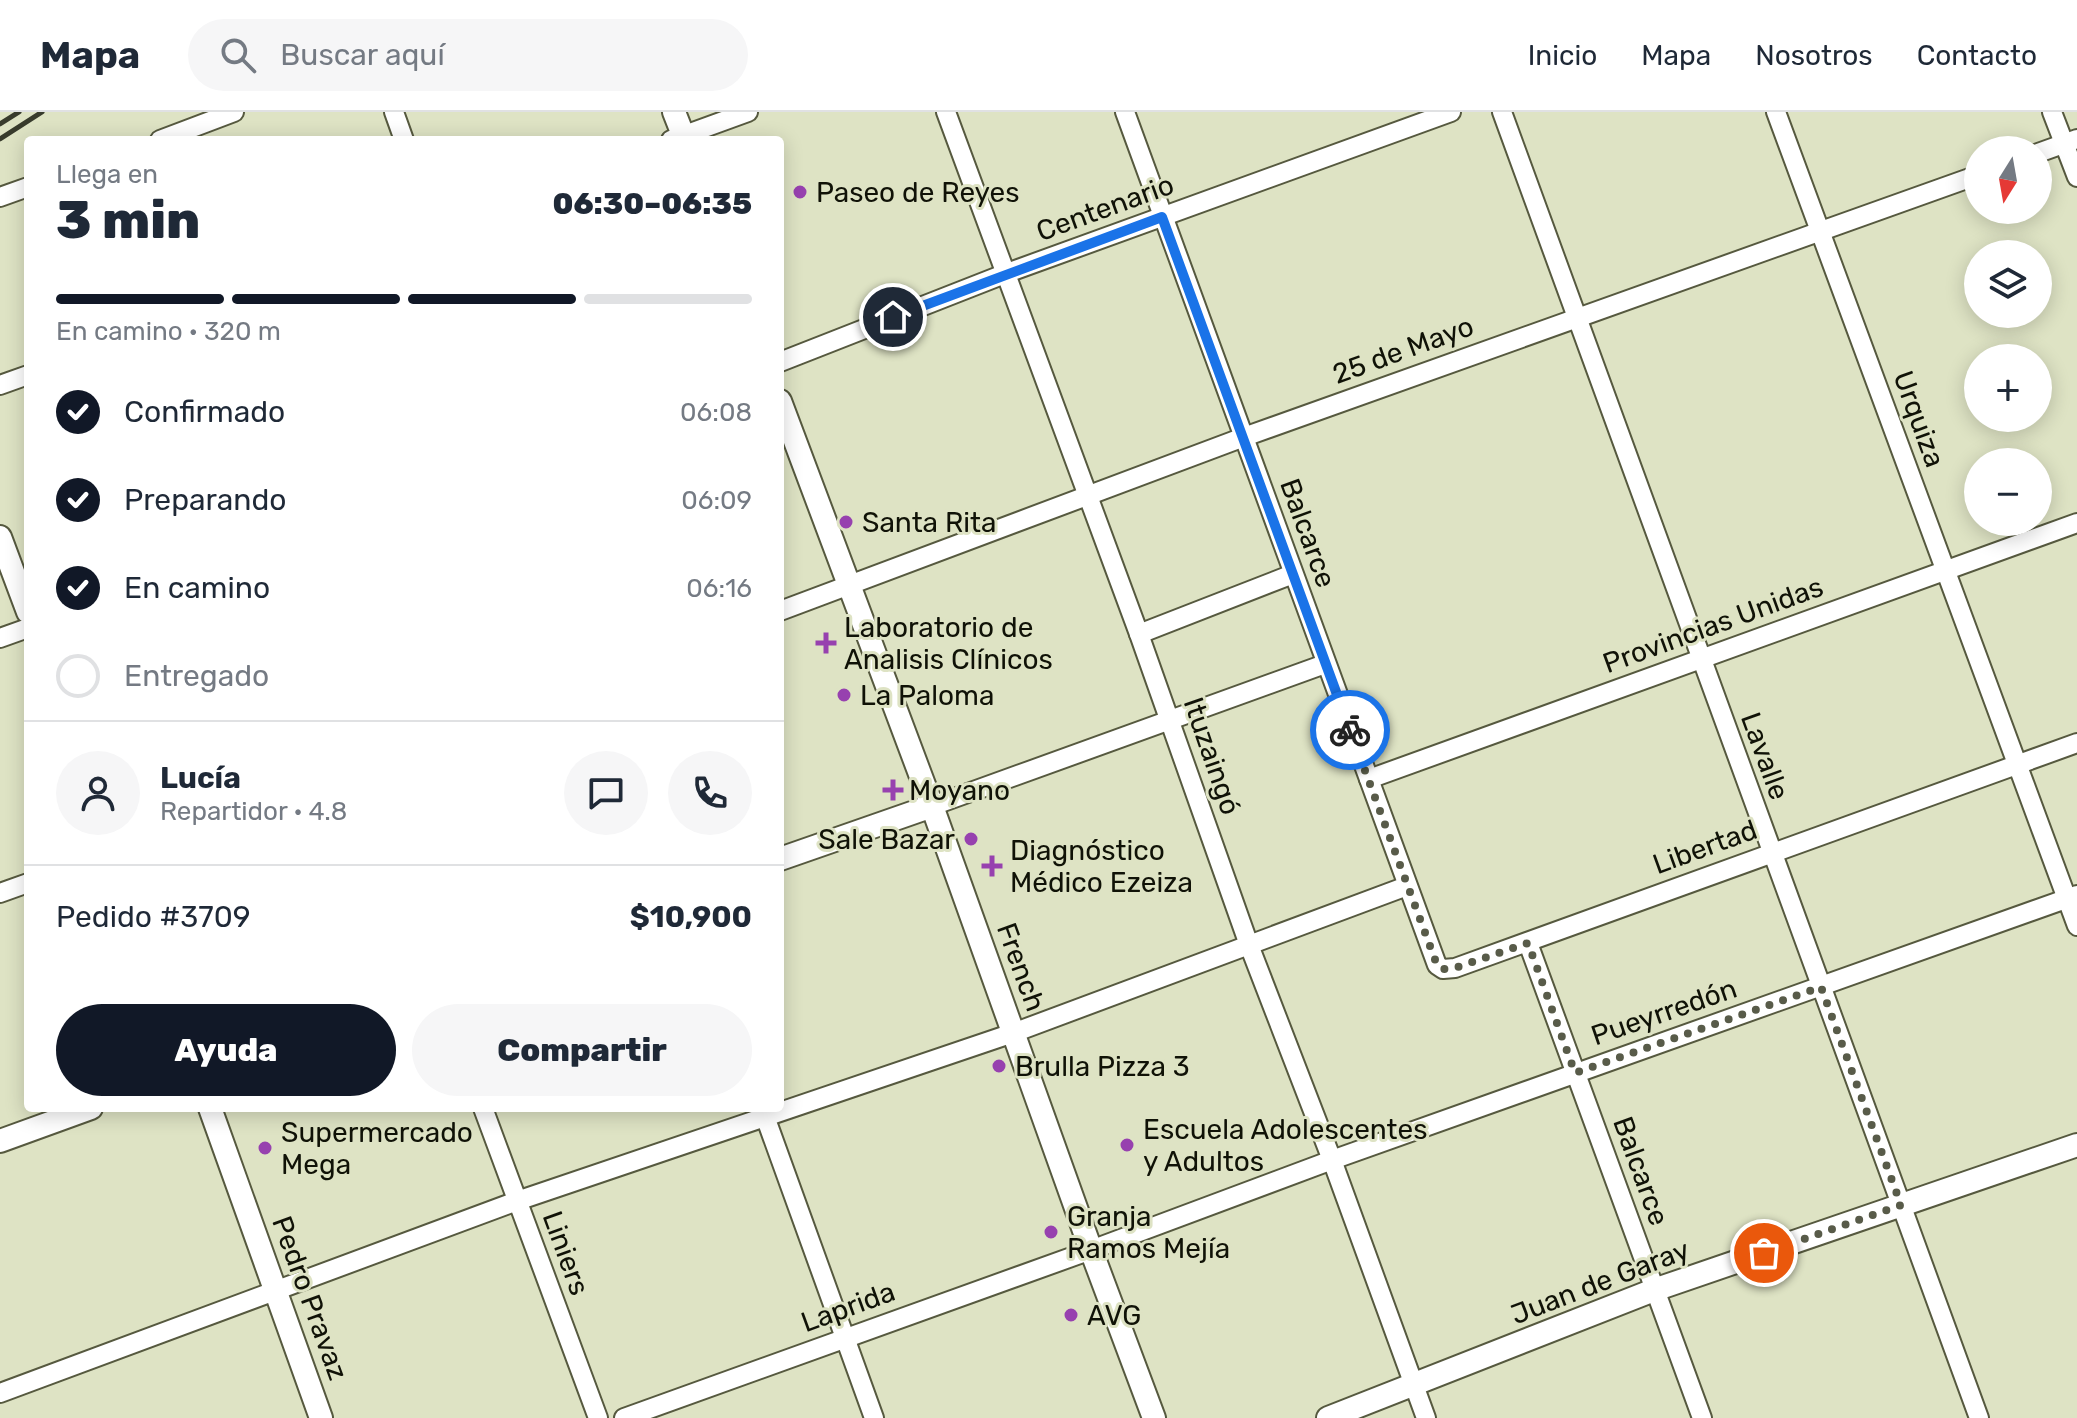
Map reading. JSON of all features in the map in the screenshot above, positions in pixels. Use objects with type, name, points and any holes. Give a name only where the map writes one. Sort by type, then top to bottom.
[{"type":"street","points":[[171,136],[234,112]]},
{"type":"street","points":[[394,112],[403,136]]},
{"type":"street","points":[[674,112],[679,136]]},
{"type":"street","points":[[688,136],[748,112]]},
{"type":"street","name":"Ituzaingó","points":[[946,112],[1139,634],[1249,945],[1426,1418]]},
{"type":"street","name":"Balcarce","points":[[1125,112],[1433,958],[1443,969]]},
{"type":"street","name":"Centenario","points":[[784,360],[1007,273],[1451,112]]},
{"type":"street","name":"Lavalle","points":[[1502,112],[1979,1418]]},
{"type":"street","name":"Urquiza","points":[[1776,112],[2017,765],[2072,897],[2077,926]]},
{"type":"street","points":[[2052,112],[2071,142],[2077,177]]},
{"type":"street","points":[[2052,148],[2071,142]]},
{"type":"street","name":"25 de Mayo","points":[[784,610],[1244,437],[1964,180]]},
{"type":"street","points":[[0,197],[24,188]]},
{"type":"street","points":[[0,385],[24,376]]},
{"type":"street","name":"French","points":[[784,412],[932,806],[1154,1418]]},
{"type":"street","name":"Provincias Unidas","points":[[1369,779],[2077,523]]},
{"type":"street","points":[[0,537],[24,601]]},
{"type":"street","points":[[1139,634],[1293,574]]},
{"type":"street","points":[[0,638],[24,629]]},
{"type":"street","points":[[784,858],[1325,664]]},
{"type":"street","name":"Libertad","points":[[1443,969],[1455,968],[1528,943],[1770,852],[2077,743]]},
{"type":"street","points":[[0,893],[24,884]]},
{"type":"street","points":[[784,1107],[1013,1033],[1407,886]]},
{"type":"street","name":"Pueyrredón","points":[[1091,1250],[1332,1160],[2072,897]]},
{"type":"street","name":"Balcarce","points":[[1528,943],[1702,1418]]},
{"type":"street","points":[[0,1141],[80,1112]]},
{"type":"street","name":"Pedro Pravaz","points":[[211,1112],[321,1418]]},
{"type":"street","name":"Liniers","points":[[484,1112],[598,1418]]},
{"type":"street","points":[[0,1393],[764,1113],[874,1418]]},
{"type":"street","name":"Juan de Garay","points":[[1328,1418],[1654,1290],[2077,1145]]},
{"type":"street","name":"Laprida","points":[[624,1418],[1091,1250]]},
{"type":"railway","points":[[0,124],[19,112]]},
{"type":"railway","points":[[0,139],[42,112]]},
{"type":"way so far","points":[[1350,730],[1437,965],[1443,969],[1455,968],[1528,943],[1575,1073],[1821,987],[1901,1205],[1764,1253]]},
{"type":"place","name":"Paseo de Reyes","points":[[800,192]]},
{"type":"place","name":"Santa Rita","points":[[846,522]]},
{"type":"place","name":"Laboratorio de Analisis Clínicos","points":[[826,643]]},
{"type":"place","name":"La Paloma","points":[[844,695]]},
{"type":"place","name":"Moyano","points":[[893,790]]},
{"type":"place","name":"Sale Bazar","points":[[971,839]]},
{"type":"place","name":"Diagnóstico Médico Ezeiza","points":[[992,866]]},
{"type":"place","name":"Brulla Pizza 3","points":[[999,1066]]},
{"type":"place","name":"Escuela Adolescentes y Adultos","points":[[1127,1145]]},
{"type":"place","name":"Supermercado Mega","points":[[265,1148]]},
{"type":"place","name":"Granja Ramos Mejía","points":[[1051,1232]]},
{"type":"place","name":"AVG","points":[[1071,1315]]},
{"type":"route","points":[[893,317],[1162,217],[1350,730]]}]
